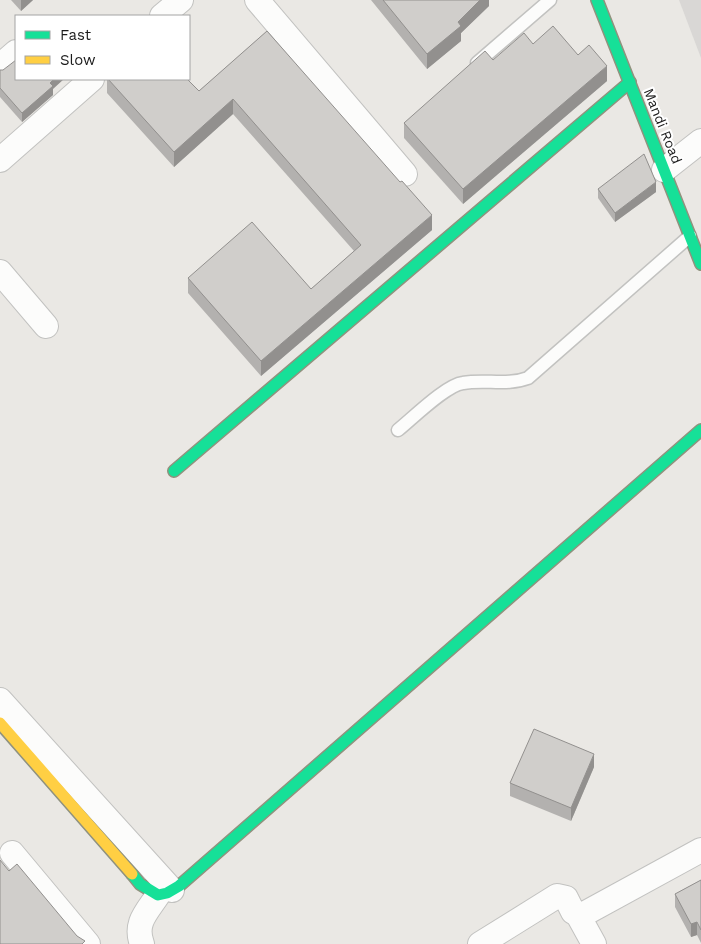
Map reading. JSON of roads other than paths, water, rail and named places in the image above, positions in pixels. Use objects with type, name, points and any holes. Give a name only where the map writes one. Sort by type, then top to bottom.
[{"type":"street","points":[[163,15],[181,0]]},
{"type":"street","points":[[257,0],[406,174]]},
{"type":"street","name":"Mandi Road","points":[[597,0],[701,264]]},
{"type":"street","points":[[0,66],[15,53]]},
{"type":"street","points":[[0,160],[91,80]]},
{"type":"street","points":[[174,471],[630,82]]},
{"type":"street","points":[[664,170],[701,141]]},
{"type":"street","points":[[0,272],[46,326]]},
{"type":"street","points":[[142,944],[138,934],[140,922],[165,892],[179,886],[701,430]]},
{"type":"street","points":[[0,700],[165,892]]},
{"type":"street","points":[[0,723],[140,884],[165,892]]},
{"type":"street","points":[[578,915],[591,911],[701,850]]},
{"type":"street","points":[[12,853],[88,944]]},
{"type":"street","points":[[480,944],[558,896],[566,898],[594,944]]},
{"type":"lane","points":[[477,63],[550,0]]},
{"type":"lane","points":[[398,430],[444,392],[461,383],[478,381],[516,383],[528,378],[690,236]]}]
